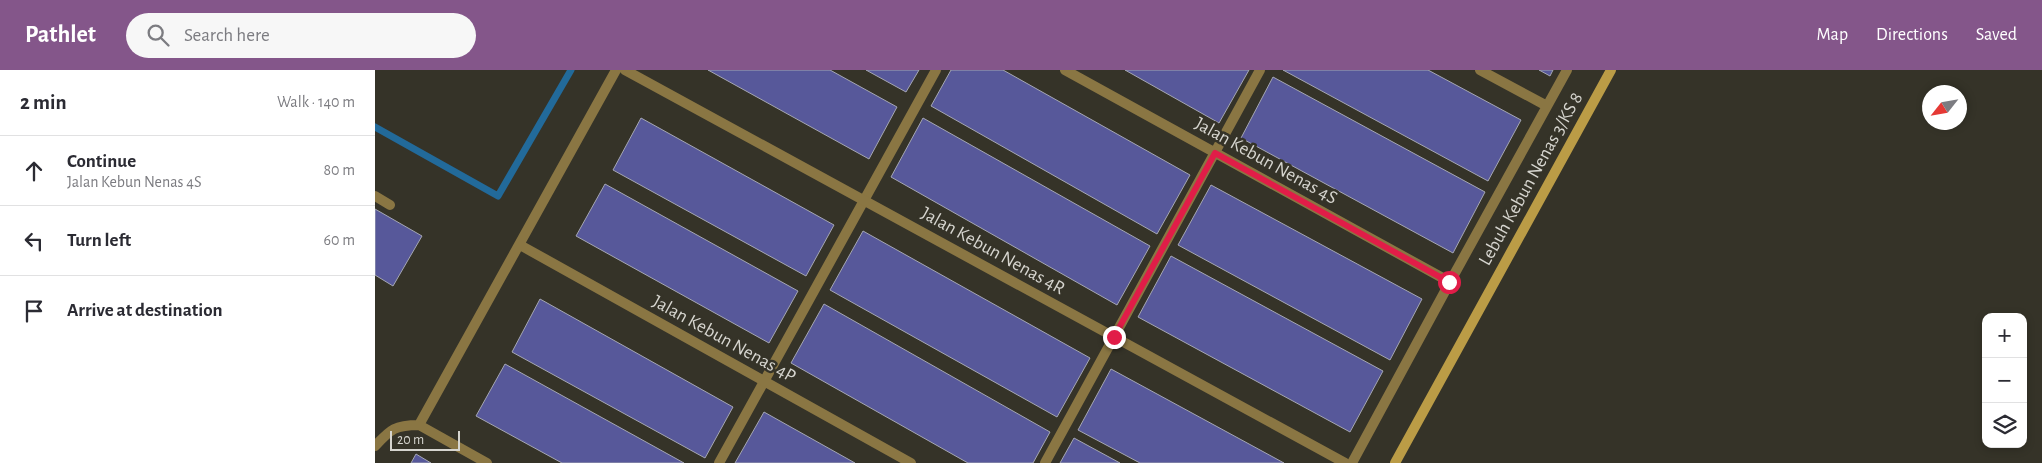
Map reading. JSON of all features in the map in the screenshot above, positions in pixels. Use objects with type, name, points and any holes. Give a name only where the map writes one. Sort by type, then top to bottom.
[{"type":"street","points":[[419,425],[616,70]]},
{"type":"street","name":"Jalan Kebun Nenas 4R","points":[[625,70],[1345,463]]},
{"type":"street","points":[[719,463],[936,70]]},
{"type":"street","name":"Jalan Kebun Nenas 4S","points":[[1065,70],[1449,282]]},
{"type":"street","points":[[1045,463],[1260,70]]},
{"type":"street","points":[[1481,70],[1547,106]]},
{"type":"street","points":[[1352,463],[1449,282],[1567,70]]},
{"type":"street","name":"Lebuh Kebun Nenas 3/KS 8","points":[[1395,463],[1611,70]]},
{"type":"street","points":[[375,196],[389,205]]},
{"type":"street","name":"Jalan Kebun Nenas 4P","points":[[520,244],[911,463]]},
{"type":"street","points":[[375,446],[390,430],[403,425],[419,425],[487,463]]},
{"type":"building","points":[[708,70],[830,70],[897,107],[869,159]]},
{"type":"building","points":[[866,70],[919,70],[906,92]]},
{"type":"building","points":[[951,70],[1003,70],[1190,175],[1157,234],[931,106]]},
{"type":"building","points":[[1125,70],[1249,70],[1219,123]]},
{"type":"building","points":[[1283,70],[1428,70],[1521,120],[1488,181]]},
{"type":"building","points":[[1539,70],[1553,70],[1550,76]]},
{"type":"building","points":[[1273,77],[1485,192],[1453,253],[1241,138]]},
{"type":"building","points":[[641,118],[834,225],[806,276],[613,170]]},
{"type":"building","points":[[923,118],[1150,246],[1117,305],[891,177]]},
{"type":"building","points":[[605,184],[798,291],[769,343],[576,236]]},
{"type":"building","points":[[1211,185],[1422,299],[1390,360],[1178,245]]},
{"type":"building","points":[[375,209],[422,236],[393,286],[375,275]]},
{"type":"building","points":[[863,231],[1090,358],[1057,417],[830,290]]},
{"type":"building","points":[[1171,256],[1383,371],[1350,432],[1138,317]]},
{"type":"building","points":[[540,299],[733,407],[705,458],[512,352]]},
{"type":"building","points":[[824,304],[1050,432],[1033,463],[968,463],[791,363]]},
{"type":"building","points":[[505,364],[684,463],[562,463],[476,416]]},
{"type":"building","points":[[1111,369],[1284,463],[1140,463],[1078,430]]},
{"type":"building","points":[[764,412],[855,463],[735,463]]},
{"type":"building","points":[[1074,438],[1120,463],[1060,463]]},
{"type":"building","points":[[416,454],[431,463],[411,463]]},
{"type":"waterway","points":[[375,127],[498,196],[571,70]]},
{"type":"route","points":[[1114,337],[1215,153],[1449,282]]}]
